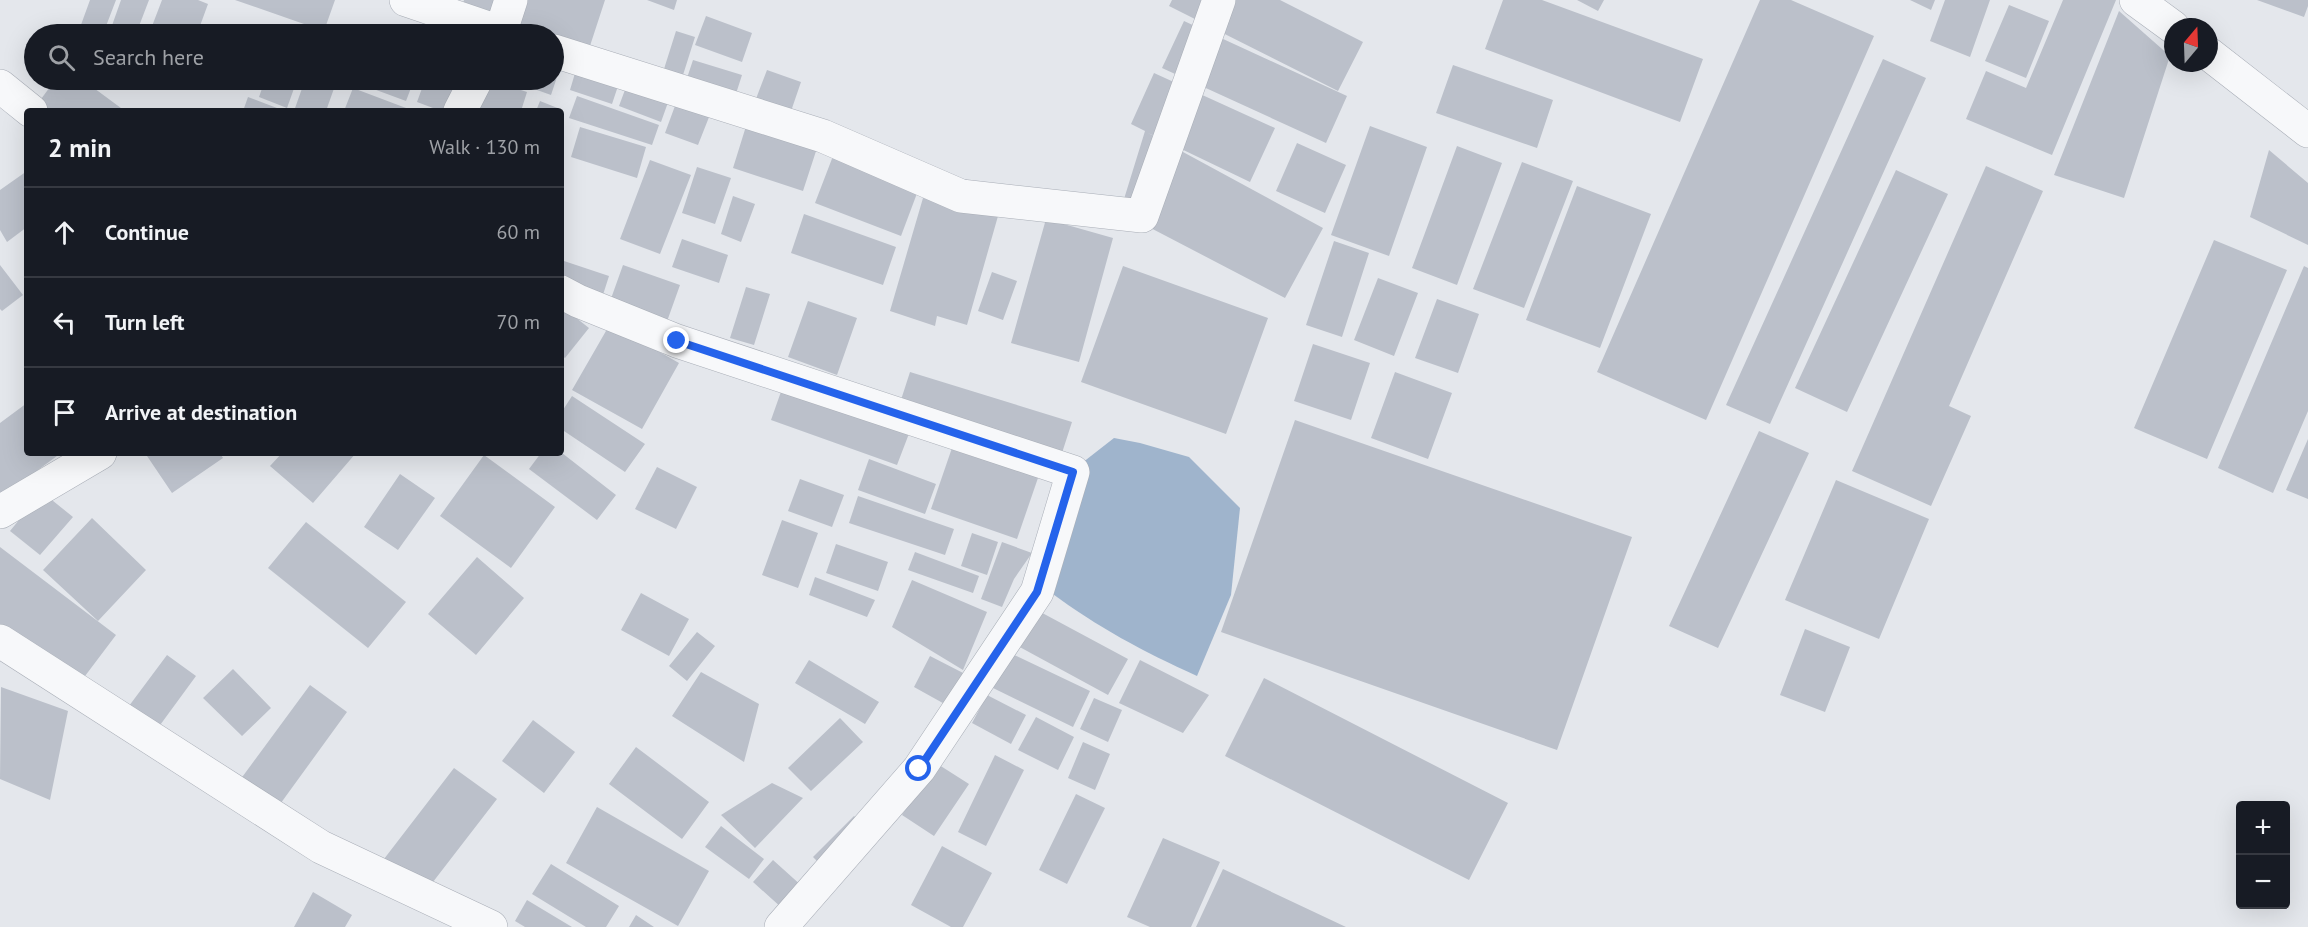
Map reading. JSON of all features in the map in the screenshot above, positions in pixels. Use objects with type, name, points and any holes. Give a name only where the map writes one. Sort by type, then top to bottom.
[{"type":"street","points":[[406,0],[474,24]]},
{"type":"street","points":[[505,24],[511,0]]},
{"type":"street","points":[[564,54],[823,136],[961,196],[1142,216],[1219,0]]},
{"type":"street","points":[[2136,0],[2164,20]]},
{"type":"street","points":[[2218,61],[2308,131]]},
{"type":"street","points":[[0,86],[27,108]]},
{"type":"street","points":[[462,108],[471,90]]},
{"type":"street","points":[[564,294],[677,341],[1073,472],[1037,592],[919,769],[781,927]]},
{"type":"street","points":[[0,512],[95,456]]},
{"type":"street","points":[[0,641],[321,847],[491,927]]},
{"type":"water","points":[[1114,438],[1189,457],[1240,508],[1231,595],[1197,676],[1121,638],[1050,592],[1073,470]]},
{"type":"building","points":[[90,0],[116,0],[107,24],[81,24]]},
{"type":"building","points":[[121,0],[149,0],[140,24],[113,24]]},
{"type":"building","points":[[162,0],[198,0],[208,4],[201,24],[153,24]]},
{"type":"building","points":[[235,0],[335,0],[326,24],[304,24]]},
{"type":"building","points":[[464,0],[499,0],[491,23],[460,12]]},
{"type":"building","points":[[516,0],[605,0],[588,52],[564,44],[564,24],[508,24]]},
{"type":"building","points":[[647,0],[677,0],[674,10]]},
{"type":"building","points":[[1172,0],[1280,0],[1363,42],[1338,91],[1169,6]]},
{"type":"building","points":[[1503,0],[1542,0],[1703,59],[1680,122],[1485,49]]},
{"type":"building","points":[[1577,0],[1604,0],[1598,11]]},
{"type":"building","points":[[1760,0],[1791,0],[1874,36],[1706,420],[1597,372]]},
{"type":"building","points":[[1910,0],[1935,0],[1931,10]]},
{"type":"building","points":[[1945,0],[1990,0],[1970,57],[1930,41]]},
{"type":"building","points":[[2063,0],[2116,0],[2052,155],[1966,119],[1986,71],[2026,88]]},
{"type":"building","points":[[2257,0],[2308,0],[2308,6],[2304,17]]},
{"type":"building","points":[[2009,5],[2049,21],[2026,78],[1985,61]]},
{"type":"building","points":[[2119,11],[2164,51],[2165,72],[2124,198],[2054,175]]},
{"type":"building","points":[[706,16],[752,33],[742,62],[695,45]]},
{"type":"building","points":[[1184,21],[1347,96],[1326,143],[1162,68]]},
{"type":"building","points":[[676,31],[695,37],[683,75],[664,69]]},
{"type":"building","points":[[1883,59],[1926,78],[1770,424],[1726,405]]},
{"type":"building","points":[[693,60],[742,75],[733,103],[684,87]]},
{"type":"building","points":[[578,63],[621,77],[612,104],[570,90]]},
{"type":"building","points":[[1453,65],[1553,100],[1537,148],[1436,113]]},
{"type":"building","points":[[767,70],[801,82],[789,117],[754,104]]},
{"type":"building","points":[[1154,73],[1275,128],[1250,182],[1148,133],[1323,228],[1285,298],[1120,212],[1145,131],[1131,124]]},
{"type":"building","points":[[629,79],[671,94],[661,122],[619,106]]},
{"type":"building","points":[[48,90],[97,90],[121,108],[39,108],[36,106]]},
{"type":"building","points":[[261,90],[293,90],[287,108],[259,97]]},
{"type":"building","points":[[301,90],[333,90],[327,108],[295,108]]},
{"type":"building","points":[[352,90],[358,90],[406,108],[345,108]]},
{"type":"building","points":[[376,90],[410,90],[406,101]]},
{"type":"building","points":[[421,90],[461,90],[455,108],[433,108],[417,102]]},
{"type":"building","points":[[486,90],[527,92],[522,108],[477,108]]},
{"type":"building","points":[[537,90],[553,90],[551,95]]},
{"type":"building","points":[[679,95],[713,107],[698,145],[665,133]]},
{"type":"building","points":[[577,96],[659,125],[652,145],[569,118]]},
{"type":"building","points":[[248,97],[277,108],[244,108]]},
{"type":"building","points":[[540,101],[558,108],[537,108]]},
{"type":"building","points":[[747,123],[818,145],[803,191],[733,168]]},
{"type":"building","points":[[1370,126],[1427,147],[1389,256],[1331,235]]},
{"type":"building","points":[[580,127],[646,147],[637,178],[571,157]]},
{"type":"building","points":[[1297,143],[1346,165],[1325,213],[1276,191]]},
{"type":"building","points":[[1457,146],[1502,163],[1457,285],[1412,268]]},
{"type":"building","points":[[2269,150],[2308,183],[2308,245],[2250,217]]},
{"type":"building","points":[[833,156],[919,188],[901,236],[815,203]]},
{"type":"building","points":[[650,160],[691,175],[660,254],[620,239]]},
{"type":"building","points":[[1522,162],[1573,181],[1524,308],[1473,289]]},
{"type":"building","points":[[1986,166],[2043,191],[1949,406],[1971,416],[1931,506],[1852,471]]},
{"type":"building","points":[[697,167],[731,178],[715,224],[682,213]]},
{"type":"building","points":[[1896,170],[1948,194],[1847,412],[1795,388]]},
{"type":"building","points":[[24,173],[24,229],[7,242],[0,230],[0,190]]},
{"type":"building","points":[[1577,186],[1651,214],[1600,348],[1526,320]]},
{"type":"building","points":[[733,196],[755,204],[741,242],[721,234]]},
{"type":"building","points":[[923,198],[966,201],[1000,209],[967,325],[937,316],[935,326],[890,311]]},
{"type":"building","points":[[804,214],[896,247],[883,285],[791,253]]},
{"type":"building","points":[[1046,219],[1113,238],[1079,362],[1011,343]]},
{"type":"building","points":[[682,239],[728,255],[719,283],[672,267]]},
{"type":"building","points":[[2214,240],[2287,270],[2207,459],[2134,428]]},
{"type":"building","points":[[1334,241],[1369,253],[1342,337],[1306,325]]},
{"type":"building","points":[[564,261],[609,276],[601,301],[564,288]]},
{"type":"building","points":[[0,265],[23,295],[2,311],[0,309]]},
{"type":"building","points":[[623,265],[680,285],[665,327],[608,307]]},
{"type":"building","points":[[1123,266],[1268,318],[1226,434],[1081,382]]},
{"type":"building","points":[[2304,266],[2308,268],[2308,411],[2273,493],[2218,468]]},
{"type":"building","points":[[992,272],[1017,281],[1003,320],[978,311]]},
{"type":"building","points":[[1378,278],[1418,293],[1394,356],[1354,340]]},
{"type":"building","points":[[746,287],[770,294],[754,345],[730,338]]},
{"type":"building","points":[[1437,299],[1479,314],[1458,373],[1415,358]]},
{"type":"building","points":[[808,301],[857,318],[837,375],[788,357]]},
{"type":"building","points":[[564,308],[589,328],[564,357]]},
{"type":"building","points":[[610,324],[679,363],[642,429],[572,390]]},
{"type":"building","points":[[1313,344],[1370,363],[1351,420],[1294,401]]},
{"type":"building","points":[[910,372],[1072,422],[1061,456],[899,406]]},
{"type":"building","points":[[1395,372],[1452,393],[1428,459],[1371,438]]},
{"type":"building","points":[[783,386],[910,431],[897,465],[771,420]]},
{"type":"building","points":[[572,396],[645,444],[625,472],[564,431],[564,408]]},
{"type":"building","points":[[24,405],[24,456],[57,456],[0,498],[0,423]]},
{"type":"building","points":[[1295,420],[1632,537],[1557,750],[1221,632]]},
{"type":"building","points":[[1759,431],[1809,453],[1718,648],[1669,626]]},
{"type":"building","points":[[2308,439],[2308,499],[2286,490]]},
{"type":"building","points":[[953,445],[1039,475],[1017,539],[931,509]]},
{"type":"building","points":[[564,455],[616,495],[597,520],[529,469],[539,456]]},
{"type":"building","points":[[147,456],[222,456],[223,458],[172,493]]},
{"type":"building","points":[[279,456],[353,456],[313,503],[270,466]]},
{"type":"building","points":[[483,456],[555,507],[511,568],[440,516]]},
{"type":"building","points":[[869,459],[936,484],[925,514],[858,490]]},
{"type":"building","points":[[657,467],[697,487],[676,529],[635,509]]},
{"type":"building","points":[[400,474],[435,498],[398,550],[364,527]]},
{"type":"building","points":[[800,479],[844,495],[832,527],[788,511]]},
{"type":"building","points":[[1836,480],[1929,519],[1879,639],[1785,600]]},
{"type":"building","points":[[42,492],[73,517],[40,555],[10,531]]},
{"type":"building","points":[[858,496],[954,529],[945,555],[849,523]]},
{"type":"building","points":[[92,518],[146,570],[98,621],[43,570]]},
{"type":"building","points":[[782,520],[818,533],[798,588],[762,575]]},
{"type":"building","points":[[306,522],[406,602],[368,648],[268,568]]},
{"type":"building","points":[[972,533],[998,542],[987,575],[961,566]]},
{"type":"building","points":[[1002,542],[1032,553],[1014,579],[1002,607],[981,599]]},
{"type":"building","points":[[836,544],[888,562],[878,591],[826,573]]},
{"type":"building","points":[[0,547],[116,635],[79,684],[0,624]]},
{"type":"building","points":[[915,552],[979,576],[973,593],[908,570]]},
{"type":"building","points":[[477,557],[524,598],[476,655],[428,614]]},
{"type":"building","points":[[815,577],[875,600],[867,617],[809,595]]},
{"type":"building","points":[[912,580],[987,612],[963,670],[892,627]]},
{"type":"building","points":[[641,593],[689,619],[669,656],[621,630]]},
{"type":"building","points":[[1033,608],[1128,659],[1108,695],[1014,644]]},
{"type":"building","points":[[1805,629],[1850,647],[1825,712],[1780,695]]},
{"type":"building","points":[[697,632],[715,646],[687,681],[669,666]]},
{"type":"building","points":[[1010,653],[1090,691],[1073,727],[993,688]]},
{"type":"building","points":[[167,655],[196,676],[155,732],[126,710]]},
{"type":"building","points":[[930,656],[967,675],[950,707],[914,687]]},
{"type":"building","points":[[809,660],[879,702],[865,724],[795,683]]},
{"type":"building","points":[[1140,660],[1209,695],[1183,733],[1119,703]]},
{"type":"building","points":[[233,669],[271,708],[242,736],[203,698]]},
{"type":"building","points":[[701,672],[759,704],[744,762],[672,716]]},
{"type":"building","points":[[1264,678],[1508,803],[1469,880],[1225,756]]},
{"type":"building","points":[[310,685],[347,712],[278,807],[240,780]]},
{"type":"building","points":[[1,687],[68,711],[50,800],[0,779]]},
{"type":"building","points":[[987,695],[1026,715],[1011,744],[972,723]]},
{"type":"building","points":[[1094,698],[1122,710],[1108,742],[1080,729]]},
{"type":"building","points":[[1036,717],[1074,737],[1058,770],[1018,750]]},
{"type":"building","points":[[840,718],[863,742],[811,791],[788,768]]},
{"type":"building","points":[[533,720],[575,752],[544,793],[502,761]]},
{"type":"building","points":[[1083,742],[1110,754],[1095,790],[1068,778]]},
{"type":"building","points":[[636,747],[709,802],[682,839],[609,784]]},
{"type":"building","points":[[995,755],[1024,770],[986,846],[958,832]]},
{"type":"building","points":[[936,763],[969,784],[934,836],[902,815]]},
{"type":"building","points":[[454,768],[497,799],[426,891],[384,859]]},
{"type":"building","points":[[772,783],[803,798],[755,848],[721,815]]},
{"type":"building","points":[[1076,794],[1105,808],[1067,884],[1039,870]]},
{"type":"building","points":[[597,807],[709,871],[678,926],[566,863]]},
{"type":"building","points":[[854,816],[866,828],[825,869],[813,857]]},
{"type":"building","points":[[721,826],[764,859],[749,879],[705,847]]},
{"type":"building","points":[[1163,838],[1220,862],[1191,927],[1150,927],[1127,917]]},
{"type":"building","points":[[942,846],[992,873],[963,927],[951,927],[911,905]]},
{"type":"building","points":[[773,860],[803,887],[783,909],[753,882]]},
{"type":"building","points":[[551,864],[619,906],[606,927],[586,927],[532,894]]},
{"type":"building","points":[[1223,869],[1346,927],[1196,927]]},
{"type":"building","points":[[313,892],[352,915],[345,927],[294,927]]},
{"type":"building","points":[[527,900],[572,927],[525,927],[515,921]]},
{"type":"building","points":[[636,915],[654,927],[629,927]]},
{"type":"route","points":[[677,341],[1073,472],[1037,592],[919,769]]}]
